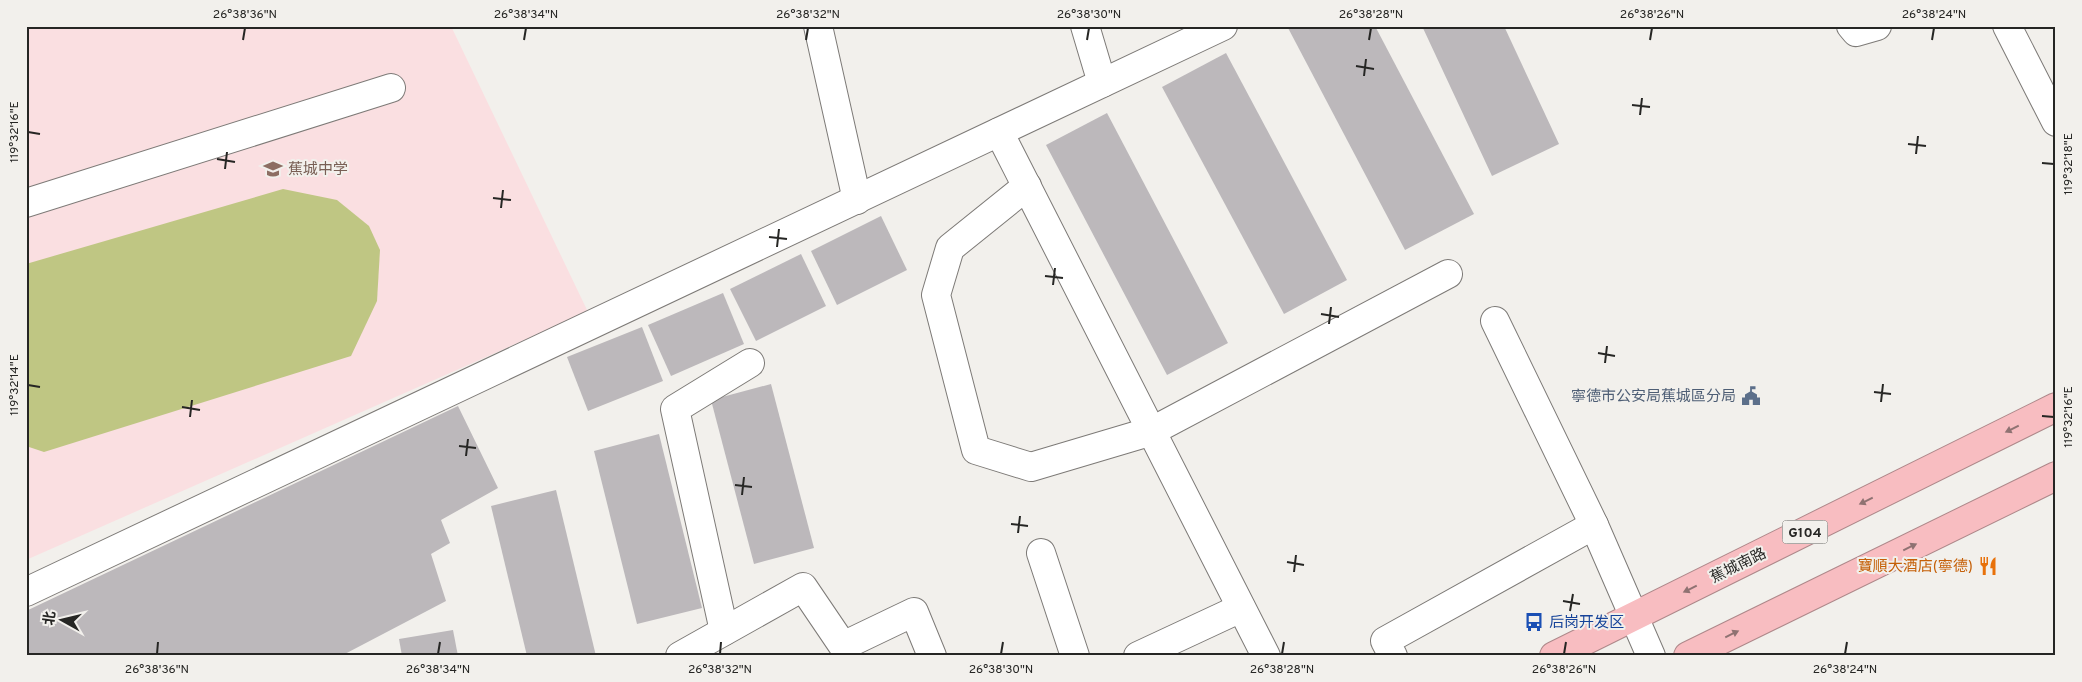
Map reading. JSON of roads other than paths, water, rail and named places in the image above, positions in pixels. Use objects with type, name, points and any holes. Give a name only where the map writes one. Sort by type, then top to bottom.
[{"type":"highway","name":"蕉城南路","points":[[1554,656],[2056,407]]},
{"type":"highway","points":[[1688,656],[2056,476]]},
{"type":"street","points":[[818,26],[856,200]]},
{"type":"street","points":[[1085,26],[1102,84]]},
{"type":"street","points":[[26,592],[1223,26]]},
{"type":"street","points":[[1850,26],[1856,32],[1877,26]]},
{"type":"street","points":[[2008,26],[2056,122]]},
{"type":"street","points":[[26,203],[391,88]]},
{"type":"street","points":[[999,132],[1266,656]]},
{"type":"street","points":[[1027,186],[950,248],[936,295],[976,450],[1031,467],[1152,432],[1448,274]]},
{"type":"street","points":[[1495,321],[1594,525],[1650,656]]},
{"type":"street","points":[[724,631],[675,409],[750,363]]},
{"type":"street","points":[[1393,656],[1385,640],[1594,525]]},
{"type":"street","points":[[1041,553],[1075,656]]},
{"type":"street","points":[[680,656],[803,587],[843,646],[914,612],[932,656]]},
{"type":"street","points":[[1138,656],[1241,608]]},
{"type":"place","name":"蕉城中学","points":[[273,169]]},
{"type":"place","name":"寧德市公安局蕉城區分局","points":[[1751,396]]},
{"type":"place","name":"寶順大酒店(寧德)","points":[[1988,566]]},
{"type":"place","name":"后岗开发区","points":[[1534,622]]}]
